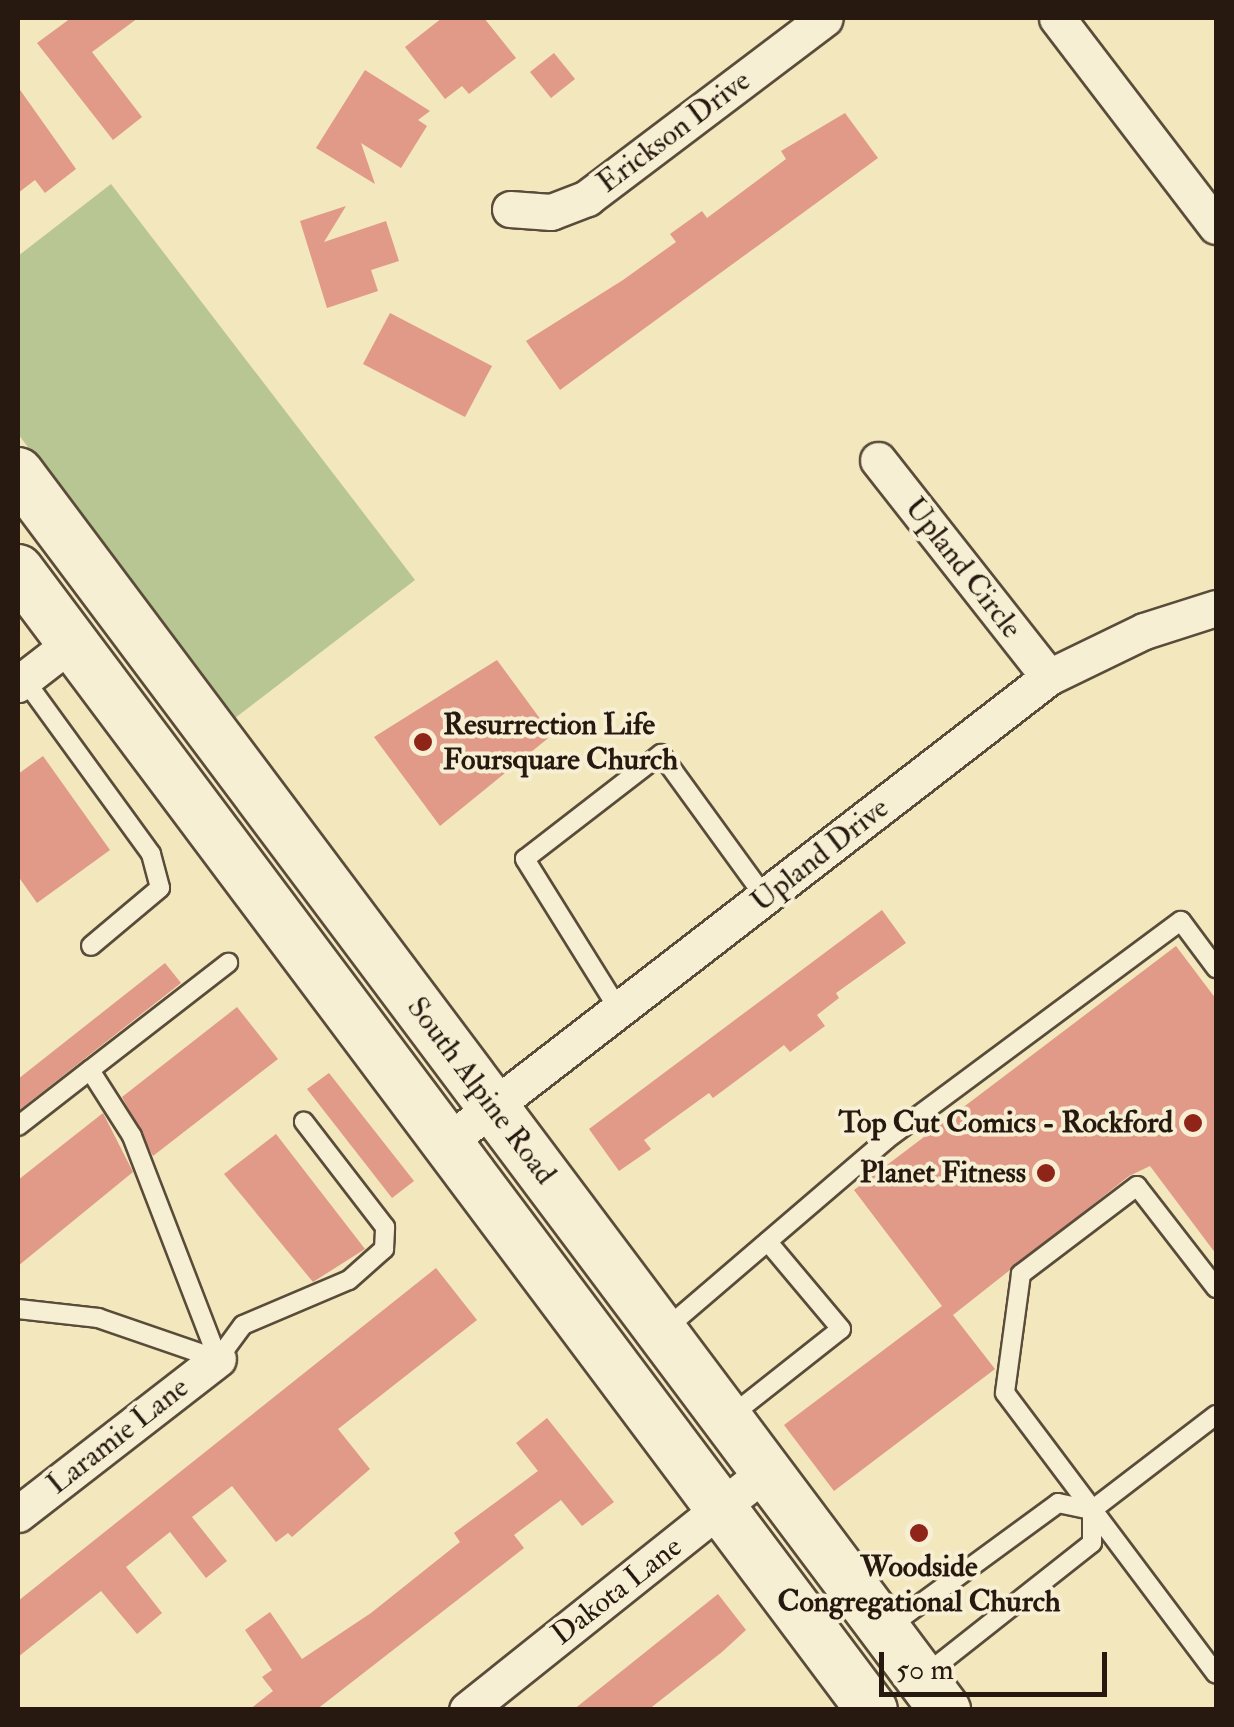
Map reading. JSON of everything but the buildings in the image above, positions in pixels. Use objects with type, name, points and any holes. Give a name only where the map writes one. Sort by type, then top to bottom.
[{"type":"main road","name":"South Alpine Road","points":[[18,473],[933,1694]]},
{"type":"main road","name":"South Alpine Road","points":[[18,570],[872,1710]]},
{"type":"street","name":"Erickson Drive","points":[[510,209],[551,212],[587,198],[824,18]]},
{"type":"street","points":[[1057,18],[1216,226]]},
{"type":"street","name":"Upland Circle","points":[[878,460],[1050,677]]},
{"type":"street","name":"Upland Drive","points":[[446,1142],[1050,677],[1144,632],[1216,608]]},
{"type":"street","points":[[21,682],[71,643]]},
{"type":"street","name":"Laramie Lane","points":[[18,1514],[218,1359]]},
{"type":"street","name":"Dakota Lane","points":[[468,1710],[766,1471]]},
{"type":"lane","points":[[21,682],[150,854],[160,888],[91,946]]},
{"type":"lane","points":[[619,1010],[525,860],[661,754],[765,897]]},
{"type":"lane","points":[[662,1332],[887,1139],[1181,921],[1216,968]]},
{"type":"lane","points":[[18,1126],[228,963]]},
{"type":"lane","points":[[90,1070],[132,1136],[218,1359]]},
{"type":"lane","points":[[218,1359],[243,1325],[349,1280],[384,1248],[384,1226],[304,1122]]},
{"type":"lane","points":[[1216,1288],[1137,1186],[1021,1274],[1004,1393],[1216,1674]]},
{"type":"lane","points":[[727,1419],[841,1328],[768,1242]]},
{"type":"lane","points":[[18,1309],[98,1318],[218,1359]]},
{"type":"lane","points":[[885,1630],[1058,1503],[1092,1510],[1216,1415]]},
{"type":"lane","points":[[933,1694],[1092,1543],[1092,1510]]},
{"type":"green space","points":[[111,184],[415,580],[235,718],[18,434],[18,256]]},
{"type":"place","name":"Resurrection Life Foursquare Church","points":[[423,742]]},
{"type":"place","name":"Top Cut Comics - Rockford","points":[[1193,1123]]},
{"type":"place","name":"Planet Fitness","points":[[1046,1173]]},
{"type":"place","name":"Woodside Congregational Church","points":[[919,1533]]}]
